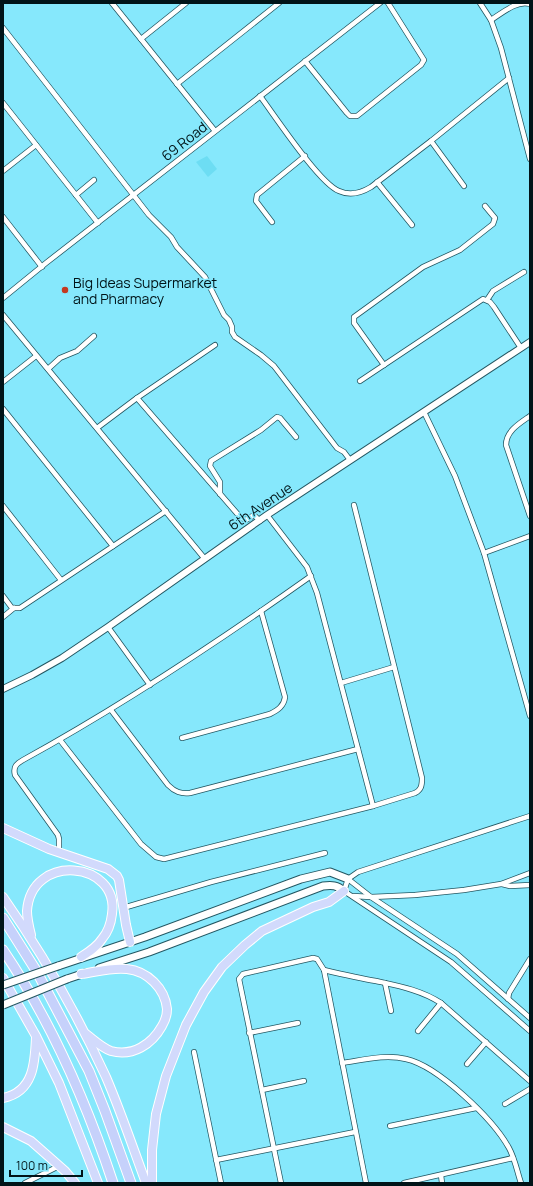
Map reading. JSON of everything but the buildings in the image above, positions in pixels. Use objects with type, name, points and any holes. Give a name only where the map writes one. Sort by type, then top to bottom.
[{"type":"highway","points":[[3,828],[42,846],[113,872],[119,880],[130,942]]},
{"type":"highway","points":[[33,942],[27,913],[28,903],[32,892],[47,876],[56,872],[68,870],[80,871],[92,875],[108,890],[113,910],[104,938],[82,957]]},
{"type":"highway","points":[[152,1183],[152,1150],[156,1114],[166,1076],[186,1025],[204,992],[222,968],[245,945],[262,931],[300,913],[329,902],[344,891]]},
{"type":"highway","points":[[3,897],[33,942],[67,998],[106,1078],[123,1119],[146,1183]]},
{"type":"highway","points":[[3,918],[37,972],[89,1071],[131,1183]]},
{"type":"highway","points":[[3,950],[42,1014],[66,1063],[87,1110],[113,1183]]},
{"type":"highway","points":[[81,974],[113,969],[127,969],[141,973],[153,980],[156,984],[167,1010],[165,1021],[158,1033],[149,1043],[139,1050],[125,1052],[112,1051],[102,1046],[84,1032]]},
{"type":"highway","points":[[3,978],[36,1036],[59,1083],[98,1183]]},
{"type":"highway","points":[[3,1098],[17,1092],[25,1085],[31,1076],[35,1060],[36,1036]]},
{"type":"highway","points":[[3,1127],[31,1141],[59,1166],[75,1183]]},
{"type":"main road","points":[[3,985],[130,942],[301,879],[330,872],[348,879]]},
{"type":"main road","points":[[3,1005],[67,979],[150,952],[323,886],[332,885],[344,891]]},
{"type":"street","points":[[112,3],[215,131]]},
{"type":"street","points":[[141,39],[186,3]]},
{"type":"street","points":[[177,84],[279,3]]},
{"type":"street","name":"69 Road","points":[[3,298],[380,3]]},
{"type":"street","points":[[305,61],[346,113],[350,116],[357,116],[421,65],[424,60],[421,53],[388,3]]},
{"type":"street","points":[[480,3],[491,20],[501,48],[530,159]]},
{"type":"street","points":[[491,20],[517,4],[530,4]]},
{"type":"street","points":[[3,28],[134,194],[148,215],[171,237],[177,247],[205,277],[224,315],[229,320],[235,337],[274,366],[337,448],[344,452],[350,460]]},
{"type":"street","points":[[260,96],[326,182],[334,189],[350,194],[365,191],[431,141],[509,78]]},
{"type":"street","points":[[3,103],[98,223]]},
{"type":"street","points":[[431,141],[464,186]]},
{"type":"street","points":[[3,171],[36,145]]},
{"type":"street","points":[[272,222],[256,201],[257,195],[305,156]]},
{"type":"street","points":[[76,195],[94,180]]},
{"type":"street","points":[[377,182],[412,225]]},
{"type":"street","points":[[384,365],[354,324],[354,317],[423,267],[460,250],[493,224],[495,218],[485,206]]},
{"type":"street","points":[[3,217],[42,267]]},
{"type":"street","points":[[487,300],[494,291],[524,272]]},
{"type":"street","points":[[360,381],[481,300],[487,300],[494,307],[521,348]]},
{"type":"street","points":[[3,315],[205,559]]},
{"type":"street","points":[[48,369],[60,358],[77,351],[94,336]]},
{"type":"street","name":"6th Avenue","points":[[3,689],[62,658],[267,515],[530,342]]},
{"type":"street","points":[[97,428],[137,398],[215,345]]},
{"type":"street","points":[[3,382],[36,356]]},
{"type":"street","points":[[137,398],[241,518],[246,520],[256,516],[260,520]]},
{"type":"street","points":[[3,409],[113,546]]},
{"type":"street","points":[[424,412],[455,476],[484,553],[530,716]]},
{"type":"street","points":[[530,416],[509,433],[506,440],[506,445],[530,516]]},
{"type":"street","points":[[220,494],[220,482],[210,466],[211,461],[261,430],[277,417],[280,418],[296,437]]},
{"type":"street","points":[[60,740],[141,844],[160,858],[169,858],[373,806],[415,794],[420,791],[422,787],[422,778],[354,505]]},
{"type":"street","points":[[3,506],[61,580]]},
{"type":"street","points":[[3,596],[12,608],[20,608],[166,511]]},
{"type":"street","points":[[267,515],[303,561],[311,576],[317,593],[373,806]]},
{"type":"street","points":[[484,553],[530,536]]},
{"type":"street","points":[[59,852],[58,835],[15,775],[15,766],[150,685],[311,576]]},
{"type":"street","points":[[3,617],[14,608]]},
{"type":"street","points":[[182,738],[270,714],[278,710],[283,704],[285,696],[261,611]]},
{"type":"street","points":[[108,627],[150,685]]},
{"type":"street","points":[[341,683],[394,667]]},
{"type":"street","points":[[110,710],[168,785],[172,789],[183,794],[358,749]]},
{"type":"street","points":[[530,816],[358,872],[348,879],[344,891],[451,962],[530,1030]]},
{"type":"street","points":[[123,908],[211,882],[325,853]]},
{"type":"street","points":[[351,896],[371,897],[448,892],[501,884],[530,873]]},
{"type":"street","points":[[348,879],[371,897],[457,954],[530,1018]]},
{"type":"street","points":[[501,884],[510,886],[530,885]]},
{"type":"street","points":[[281,1183],[239,979],[243,974],[313,958],[317,959],[324,970],[366,1183]]},
{"type":"street","points":[[508,999],[509,993],[530,959]]},
{"type":"street","points":[[324,970],[415,990],[429,996],[441,1003],[530,1081]]},
{"type":"street","points":[[385,983],[391,1011]]},
{"type":"street","points":[[418,1031],[441,1003]]},
{"type":"street","points":[[249,1033],[298,1023]]},
{"type":"street","points":[[467,1064],[486,1042]]},
{"type":"street","points":[[194,1052],[221,1183]]},
{"type":"street","points":[[342,1063],[383,1057],[407,1059],[425,1067],[440,1077],[455,1088],[495,1127],[513,1158],[521,1183]]},
{"type":"street","points":[[262,1090],[304,1081]]},
{"type":"street","points":[[505,1104],[530,1089]]},
{"type":"street","points":[[390,1126],[476,1108]]},
{"type":"street","points":[[216,1160],[355,1132]]},
{"type":"street","points":[[404,1183],[440,1176],[513,1158]]},
{"type":"street","points":[[25,1183],[59,1166]]},
{"type":"street","points":[[440,1176],[442,1183]]},
{"type":"shaded area","points":[[207,156],[217,169],[208,177],[196,162]]},
{"type":"place","name":"Big Ideas Supermarket and Pharmacy","points":[[65,290]]}]
